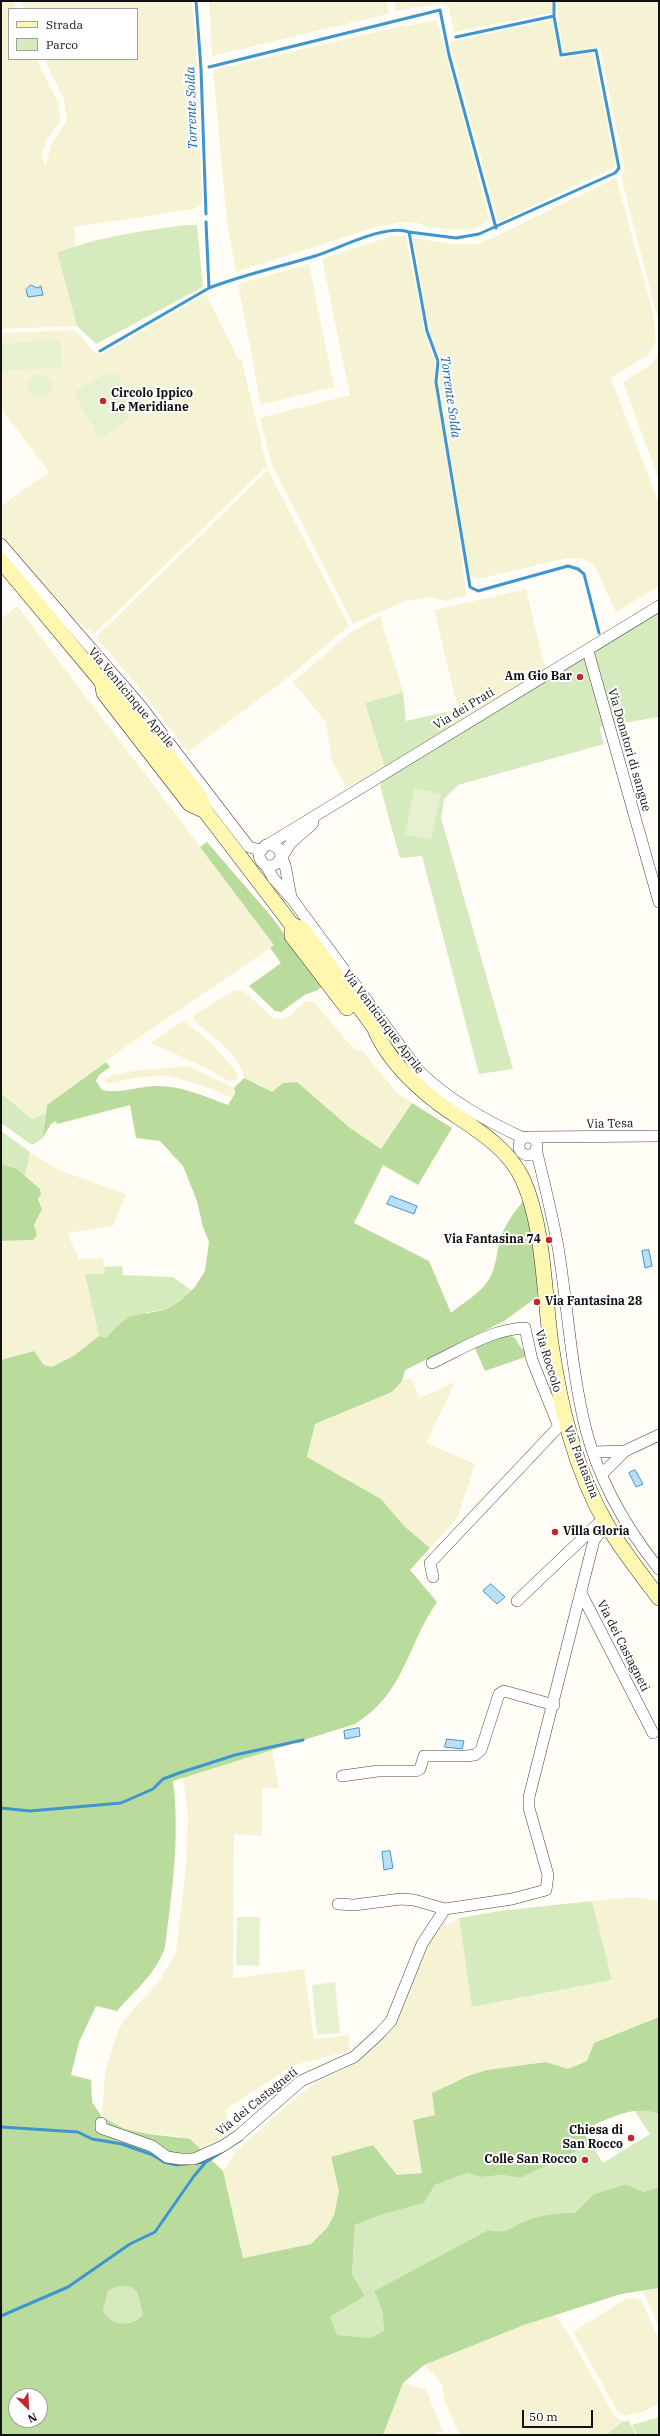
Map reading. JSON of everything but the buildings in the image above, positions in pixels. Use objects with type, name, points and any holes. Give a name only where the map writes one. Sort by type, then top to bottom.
[{"type":"street","name":"Via Venticinque Aprile","points":[[1,544],[140,705],[250,847],[262,849]]},
{"type":"street","name":"Via Venticinque Aprile","points":[[1,561],[102,682],[112,686],[200,796],[205,811],[244,861],[261,868],[273,878],[292,899],[418,1070],[437,1089],[495,1125],[531,1143]]},
{"type":"street","name":"Via dei Prati","points":[[244,861],[325,812],[394,766],[659,606]]},
{"type":"street","name":"Via Donatori di sangue","points":[[588,650],[659,902]]},
{"type":"street","name":"Via dei Prati","points":[[261,868],[273,865],[293,842],[325,812]]},
{"type":"street","points":[[261,868],[260,859],[262,849],[278,848],[280,857]]},
{"type":"street","name":"Via Venticinque Aprile","points":[[280,857],[285,865],[292,899]]},
{"type":"street","name":"Via Venticinque Aprile","points":[[261,868],[292,925],[302,929],[374,1027],[380,1041],[418,1087],[497,1146],[523,1179],[536,1224],[562,1423]]},
{"type":"street","name":"Via Venticinque Aprile","points":[[495,1125],[522,1152]]},
{"type":"street","name":"Via Tesa","points":[[531,1143],[561,1138],[659,1136]]},
{"type":"street","points":[[519,1143],[531,1143],[530,1154],[522,1152],[519,1143]]},
{"type":"street","name":"Via Fantasina","points":[[531,1143],[544,1181],[558,1248],[578,1396],[594,1452],[602,1474],[621,1514],[659,1569]]},
{"type":"street","name":"Via Fantasina","points":[[522,1152],[544,1181]]},
{"type":"street","name":"Via Roccolo","points":[[432,1363],[496,1333],[511,1328],[525,1328],[537,1375],[562,1423]]},
{"type":"street","name":"Via Fantasina","points":[[433,1577],[430,1563],[562,1423],[583,1474],[605,1521],[659,1598]]},
{"type":"street","points":[[602,1474],[625,1451],[659,1435]]},
{"type":"street","points":[[594,1452],[625,1451]]},
{"type":"street","points":[[517,1601],[605,1521]]},
{"type":"street","name":"Via dei Castagneti","points":[[338,1904],[354,1905],[401,1899],[414,1900],[445,1909],[512,1899],[546,1890],[548,1875],[529,1808],[529,1797],[554,1705],[594,1540],[605,1521]]},
{"type":"street","name":"Via dei Castagneti","points":[[581,1593],[653,1733]]},
{"type":"street","points":[[342,1776],[378,1770],[416,1771],[420,1769],[424,1756],[474,1754],[482,1750],[499,1694],[504,1691],[554,1705]]},
{"type":"street","name":"Via dei Castagneti","points":[[101,2126],[152,2146],[167,2157],[194,2159],[223,2146],[238,2136],[301,2081],[354,2057],[378,2035],[391,2021],[422,1944],[445,1909]]},
{"type":"shaded area","points":[[1,1],[14,1],[16,8],[8,8],[8,60],[37,60],[59,104],[60,122],[46,141],[41,157],[46,165],[51,145],[67,120],[64,99],[44,60],[138,60],[138,8],[24,8],[21,1],[192,1],[196,48],[202,198],[201,205],[194,209],[74,227],[76,245],[57,254],[77,326],[1,329]]},
{"type":"shaded area","points":[[209,1],[387,1],[388,14],[212,56]]},
{"type":"shaded area","points":[[395,1],[552,1],[552,13],[454,32],[449,8],[445,5],[437,4],[395,11]]},
{"type":"shaded area","points":[[556,1],[657,1],[659,15],[659,312],[656,313],[621,176],[625,172],[600,47],[563,53]]},
{"type":"shaded area","points":[[437,20],[490,221],[471,230],[429,228],[418,223],[401,222],[375,227],[236,272],[227,221],[213,70],[389,29]]},
{"type":"shaded area","points":[[553,20],[559,58],[593,53],[616,164],[614,168],[498,222],[450,42]]},
{"type":"shaded area","points":[[616,178],[654,316],[656,341],[648,355],[611,378],[659,504],[659,586],[616,612],[595,566],[585,559],[567,558],[479,579],[469,575],[439,379],[441,361],[430,333],[413,238],[451,244],[476,244],[495,237]]},
{"type":"shaded area","points":[[392,236],[406,236],[425,333],[435,363],[434,380],[460,541],[466,596],[445,601],[431,597],[405,601],[353,624],[272,465],[260,418],[350,395],[322,259]]},
{"type":"shaded area","points":[[309,264],[334,387],[261,405],[238,284]]},
{"type":"shaded area","points":[[206,294],[238,359],[241,358],[267,466],[94,634],[64,611],[1,536],[1,506],[49,472],[1,409],[1,333],[75,330],[91,349],[101,355]]},
{"type":"shaded area","points":[[659,353],[659,480],[623,382],[651,365]]},
{"type":"shaded area","points":[[268,470],[349,626],[285,680],[188,752],[138,686],[96,637]]},
{"type":"shaded area","points":[[526,589],[547,675],[453,732],[446,712],[458,709],[434,610]]},
{"type":"shaded area","points":[[17,606],[275,945],[128,1045],[47,1105],[45,1114],[32,1119],[1,1093],[1,619]]},
{"type":"shaded area","points":[[380,616],[403,692],[365,703],[386,772],[346,787],[332,761],[326,722],[293,682],[350,633]]},
{"type":"shaded area","points":[[235,990],[244,991],[273,1018],[283,1019],[292,1014],[305,1001],[314,1002],[357,1051],[362,1050],[397,1093],[412,1103],[381,1149],[283,1083],[272,1092],[244,1078],[241,1068],[235,1058],[222,1044],[194,1021],[194,1015]]},
{"type":"shaded area","points":[[184,1020],[210,1042],[235,1070],[238,1076],[236,1080],[228,1081],[206,1068],[151,1043]]},
{"type":"shaded area","points":[[188,1066],[234,1088],[232,1098],[207,1087],[168,1076],[138,1077],[108,1084],[104,1081],[112,1075],[134,1071]]},
{"type":"shaded area","points":[[30,1152],[59,1170],[126,1194],[113,1226],[67,1233],[79,1259],[103,1258],[105,1274],[85,1274],[99,1336],[75,1355],[52,1367],[45,1365],[34,1351],[1,1360],[1,1241],[28,1241],[35,1230],[34,1225],[42,1209],[36,1184],[28,1181],[25,1176]]},
{"type":"shaded area","points":[[410,1377],[420,1398],[455,1382],[426,1443],[475,1464],[458,1517],[430,1548],[404,1526],[381,1499],[307,1458],[315,1424],[392,1392],[402,1381]]},
{"type":"shaded area","points":[[272,1750],[279,1788],[262,1788],[262,1836],[234,1834],[233,1978],[304,1969],[314,2039],[349,2035],[350,2051],[294,2065],[225,2110],[232,2135],[203,2150],[179,2136],[148,2134],[125,2129],[102,2117],[105,2072],[119,2028],[135,2007],[158,1983],[176,1953],[186,1866],[188,1815],[183,1777],[249,1755]]},
{"type":"shaded area","points":[[637,1897],[659,1901],[659,2017],[594,2043],[587,2061],[568,2069],[546,2062],[487,2070],[447,2085],[435,2115],[413,2120],[422,2173],[397,2176],[373,2145],[331,2157],[339,2191],[334,2215],[327,2228],[311,2244],[243,2258],[223,2171],[238,2149],[303,2092],[315,2083],[349,2067],[387,2029],[420,1951],[435,1932],[459,1918],[472,2007],[612,1980],[592,1901]]},
{"type":"shaded area","points":[[659,2288],[659,2328],[643,2291]]},
{"type":"shaded area","points":[[627,2298],[636,2298],[642,2302],[659,2340],[659,2404],[642,2412],[625,2416],[618,2412],[573,2332]]},
{"type":"shaded area","points":[[555,2315],[569,2335],[614,2415],[621,2420],[629,2421],[622,2422],[606,2435],[459,2435],[445,2402],[442,2386],[438,2379],[424,2365],[524,2325]]},
{"type":"shaded area","points":[[403,2383],[426,2390],[443,2431],[430,2435],[383,2435]]},
{"type":"green space","points":[[185,225],[197,225],[203,287],[96,344],[77,326],[57,253],[72,247],[103,239],[136,232]]},
{"type":"green space","points":[[60,339],[62,367],[1,371],[1,344]]},
{"type":"green space","name":"Circolo Ippico Le Meridiane","points":[[108,373],[117,375],[121,381],[126,397],[129,419],[105,436],[98,436],[74,392]]},
{"type":"green space","points":[[40,374],[49,377],[52,386],[49,395],[40,398],[31,395],[28,386],[31,377]]},
{"type":"green space","points":[[659,608],[659,717],[599,727],[604,744],[458,785],[444,799],[441,818],[513,1069],[479,1074],[422,856],[400,858],[380,786],[386,772],[365,703],[403,692],[406,721],[446,712],[453,731]]},
{"type":"green space","points":[[415,788],[441,794],[431,840],[405,834]]},
{"type":"green space","points":[[207,842],[271,916],[322,986],[316,991],[306,994],[281,1012],[275,1011],[249,986],[281,963],[270,948],[274,945],[200,847]]},
{"type":"green space","points":[[106,1062],[110,1067],[99,1075],[96,1081],[102,1090],[121,1091],[154,1086],[173,1087],[183,1089],[228,1105],[235,1093],[234,1088],[244,1078],[272,1092],[283,1083],[297,1082],[350,1128],[381,1149],[412,1103],[452,1128],[418,1185],[383,1165],[354,1223],[429,1261],[451,1313],[476,1294],[488,1281],[495,1265],[499,1242],[505,1227],[524,1200],[528,1214],[539,1286],[537,1297],[504,1321],[405,1370],[402,1381],[392,1392],[315,1424],[307,1457],[381,1499],[404,1526],[430,1548],[410,1570],[437,1602],[418,1636],[395,1684],[372,1712],[355,1724],[173,1781],[176,1823],[174,1864],[165,1947],[151,1974],[117,2011],[96,2006],[79,2042],[71,2075],[91,2080],[92,2102],[102,2117],[125,2129],[148,2134],[190,2139],[223,2171],[243,2258],[311,2244],[327,2228],[334,2215],[339,2191],[331,2157],[373,2145],[397,2175],[422,2173],[413,2120],[435,2115],[432,2093],[468,2076],[487,2070],[546,2062],[568,2069],[587,2061],[594,2043],[659,2017],[659,2114],[640,2110],[620,2114],[582,2130],[591,2144],[521,2178],[502,2175],[480,2177],[467,2173],[435,2185],[424,2203],[380,2215],[355,2225],[352,2274],[365,2296],[330,2317],[337,2335],[371,2338],[384,2330],[382,2310],[374,2291],[488,2230],[505,2231],[544,2215],[575,2213],[594,2194],[626,2184],[643,2192],[659,2187],[659,2288],[621,2294],[524,2325],[424,2365],[403,2383],[383,2435],[1,2435],[1,1360],[34,1351],[44,1365],[52,1367],[75,1355],[99,1336],[106,1338],[117,1326],[131,1316],[165,1310],[180,1301],[195,1287],[205,1271],[209,1242],[203,1227],[197,1201],[183,1166],[160,1141],[136,1138],[130,1105],[57,1124],[56,1121],[51,1124],[42,1139],[47,1105]],"holes":[[[119,2286],[131,2287],[137,2292],[143,2314],[134,2322],[116,2322],[106,2315],[103,2310],[108,2291]]]},
{"type":"green space","points":[[1,1093],[32,1119],[45,1114],[42,1139],[32,1145],[1,1123]]},
{"type":"green space","points":[[1,1131],[30,1152],[25,1176],[17,1169],[1,1164]]},
{"type":"green space","points":[[1,1164],[17,1169],[40,1189],[41,1194],[38,1199],[42,1209],[34,1225],[37,1235],[33,1240],[1,1241]]},
{"type":"green space","points":[[122,1266],[123,1275],[173,1277],[191,1290],[180,1301],[165,1310],[148,1312],[117,1326],[106,1338],[99,1336],[85,1274],[105,1274],[104,1267]]},
{"type":"green space","points":[[507,1335],[514,1337],[522,1349],[527,1350],[528,1356],[485,1371],[474,1346]]},
{"type":"green space","points":[[592,1901],[612,1980],[472,2007],[459,1918],[499,1911]]},
{"type":"green space","points":[[237,1917],[260,1917],[259,1966],[236,1965]]},
{"type":"green space","points":[[335,1982],[340,2033],[317,2035],[312,1985]]},
{"type":"green space","points":[[634,2110],[649,2110],[659,2114],[659,2187],[643,2192],[626,2184],[594,2194],[575,2213],[544,2215],[505,2231],[488,2230],[374,2291],[382,2310],[384,2330],[371,2338],[336,2335],[330,2317],[365,2296],[352,2274],[355,2225],[380,2215],[424,2203],[435,2185],[467,2173],[480,2177],[502,2175],[521,2178],[591,2144],[603,2163],[650,2134]]},
{"type":"green space","points":[[119,2286],[131,2287],[137,2292],[143,2314],[134,2322],[116,2322],[106,2315],[103,2310],[108,2291]]},
{"type":"green space","points":[[659,2417],[659,2435],[637,2435],[632,2425]]},
{"type":"green space","points":[[629,2421],[636,2435],[606,2435],[622,2422]]},
{"type":"water","points":[[31,285],[37,288],[41,286],[43,295],[28,297],[26,290]]},
{"type":"water","points":[[391,1196],[417,1206],[414,1214],[387,1204]]},
{"type":"water","points":[[649,1250],[652,1266],[645,1268],[642,1251]]},
{"type":"water","points":[[635,1470],[643,1484],[636,1487],[629,1473]]},
{"type":"water","points":[[491,1584],[505,1597],[497,1604],[483,1591]]},
{"type":"water","points":[[359,1728],[360,1736],[345,1739],[344,1731]]},
{"type":"water","points":[[447,1739],[464,1741],[462,1749],[445,1747]]},
{"type":"water","points":[[390,1851],[393,1868],[384,1870],[382,1852]]},
{"type":"waterway","name":"Torrente Solda","points":[[196,1],[201,69],[206,214]]},
{"type":"waterway","points":[[554,1],[554,16]]},
{"type":"waterway","points":[[209,67],[440,10],[449,55],[496,228]]},
{"type":"waterway","points":[[409,232],[456,238],[479,234],[615,173],[619,168],[596,50],[561,55],[554,16],[456,37]]},
{"type":"waterway","name":"Torrente Solda","points":[[206,222],[209,288],[315,256],[375,234],[399,230],[409,232],[427,331],[438,361],[436,382],[470,587],[478,591],[568,566],[578,569],[584,574],[599,633]]},
{"type":"waterway","points":[[100,351],[209,288]]},
{"type":"waterway","points":[[1,1808],[30,1811],[121,1803],[153,1789],[163,1779],[179,1773],[235,1755],[303,1740]]},
{"type":"waterway","points":[[1,2127],[78,2132],[92,2139],[122,2144],[153,2155],[164,2162],[177,2165],[206,2162]]},
{"type":"waterway","points":[[1,2316],[68,2287],[130,2244],[155,2232],[194,2176],[206,2162],[242,2139]]},
{"type":"place","name":"Circolo Ippico Le Meridiane","points":[[103,401]]},
{"type":"place","name":"Am Gio Bar","points":[[580,677]]},
{"type":"place","name":"Via Fantasina 74","points":[[549,1240]]},
{"type":"place","name":"Via Fantasina 28","points":[[537,1302]]},
{"type":"place","name":"Villa Gloria","points":[[555,1532]]},
{"type":"place","name":"Chiesa di San Rocco","points":[[631,2138]]},
{"type":"place","name":"Colle San Rocco","points":[[585,2160]]}]
